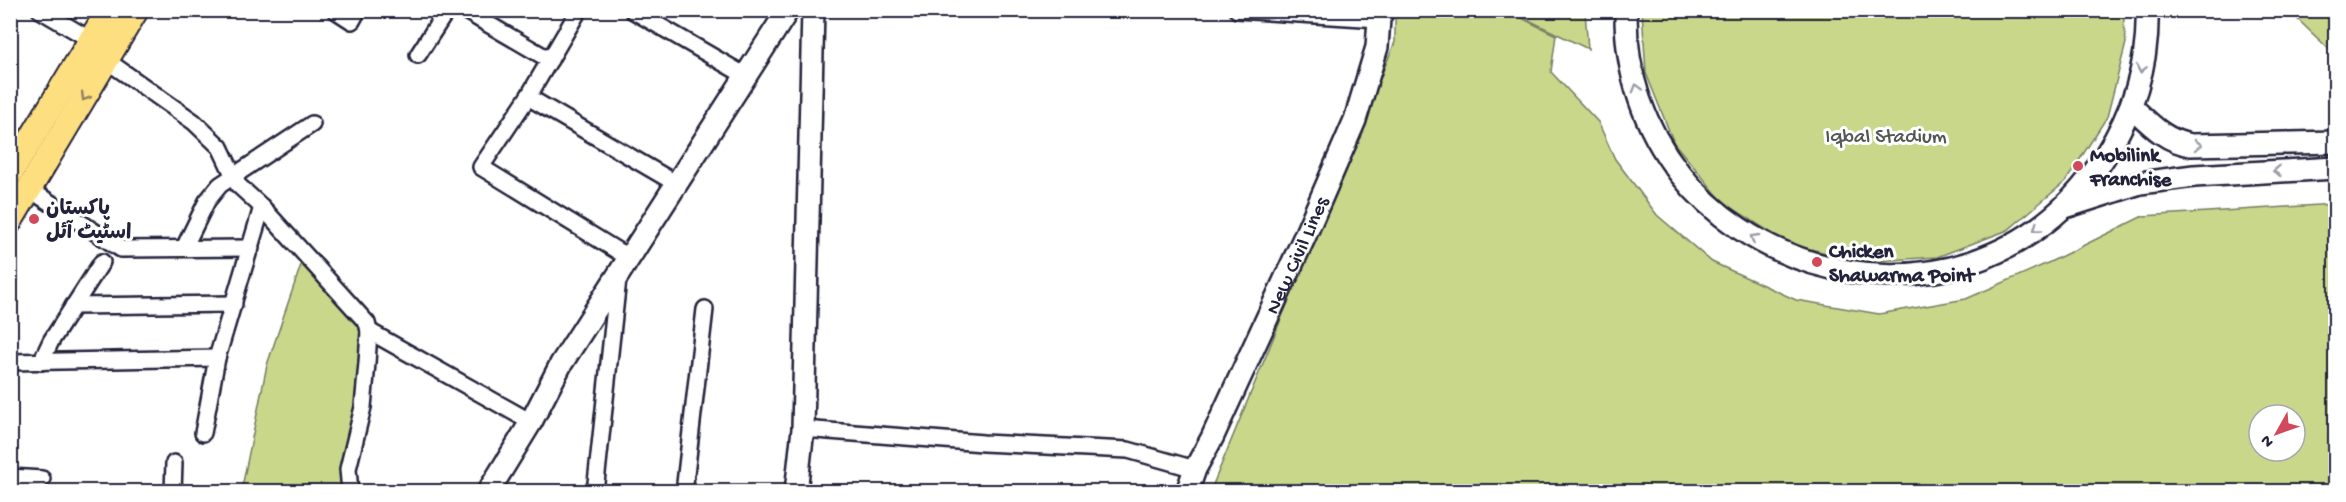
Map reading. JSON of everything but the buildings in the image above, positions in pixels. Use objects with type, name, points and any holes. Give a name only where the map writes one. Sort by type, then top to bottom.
[{"type":"main road","points":[[10,174],[109,10]]},
{"type":"main road","points":[[10,221],[136,10]]},
{"type":"street","points":[[40,10],[91,40]]},
{"type":"street","points":[[335,10],[352,21],[358,10]]},
{"type":"street","points":[[418,55],[447,10]]},
{"type":"street","points":[[464,10],[550,60]]},
{"type":"street","points":[[579,10],[528,97],[481,167],[624,267]]},
{"type":"street","points":[[632,10],[746,76]]},
{"type":"street","points":[[488,492],[531,422],[561,364],[788,10]]},
{"type":"street","points":[[796,492],[803,429],[813,10]]},
{"type":"street","points":[[1237,10],[1381,15]]},
{"type":"street","points":[[1626,10],[1631,67],[1642,105],[1658,140],[1680,173],[1706,203],[1737,228],[1771,248],[1807,263],[1845,272],[1884,276],[1923,273],[1962,265],[1998,251],[2032,232],[2063,207],[2093,174],[2117,137],[2132,107],[2142,69],[2147,10]]},
{"type":"street","name":"New Civil Lines","points":[[1187,492],[1195,469],[1212,438],[1304,238],[1355,120],[1377,47],[1381,15]]},
{"type":"street","points":[[106,60],[194,122],[220,147],[238,185],[262,207],[367,323],[369,331],[363,407],[348,469],[350,492]]},
{"type":"street","points":[[528,97],[676,184]]},
{"type":"street","points":[[2132,107],[2167,138],[2178,143],[2191,145],[2336,142]]},
{"type":"street","points":[[184,248],[207,201],[220,185],[312,124]]},
{"type":"street","points":[[2063,207],[2140,183],[2194,176],[2336,168]]},
{"type":"street","points":[[30,189],[121,249],[251,248]]},
{"type":"street","points":[[203,433],[217,358],[262,207]]},
{"type":"street","points":[[41,362],[51,341],[102,262]]},
{"type":"street","points":[[595,492],[624,267]]},
{"type":"street","points":[[73,306],[234,304]]},
{"type":"street","points":[[684,492],[705,309]]},
{"type":"street","points":[[369,331],[531,422]]},
{"type":"street","points":[[10,362],[217,358]]},
{"type":"street","points":[[803,429],[983,443],[1128,450],[1195,469]]},
{"type":"street","points":[[173,492],[174,463]]},
{"type":"street","points":[[10,477],[42,479]]},
{"type":"green space","points":[[1398,11],[1507,11],[1556,35],[1551,72],[1598,122],[1615,159],[1657,215],[1712,262],[1796,300],[1879,314],[1966,299],[2050,262],[2143,216],[2335,204],[2335,491],[1210,492],[1395,42],[1395,18]]},
{"type":"green space","points":[[1510,11],[1585,11],[1588,49]]},
{"type":"green space","name":"Iqbal Stadium","points":[[1642,11],[2123,11],[2126,43],[2107,117],[2066,181],[2008,230],[1937,257],[1861,262],[1787,243],[1723,202],[1674,143],[1646,73]]},
{"type":"green space","points":[[2289,11],[2335,11],[2335,55]]},
{"type":"green space","points":[[305,253],[344,301],[360,329],[372,358],[344,486],[339,491],[241,492],[267,365]]},
{"type":"place","name":"Mobilink Franchise","points":[[2078,166]]},
{"type":"place","name":"پاکستان اسٹیٹ آئل","points":[[34,219]]},
{"type":"place","name":"Chicken Shawarma Point","points":[[1817,262]]}]
